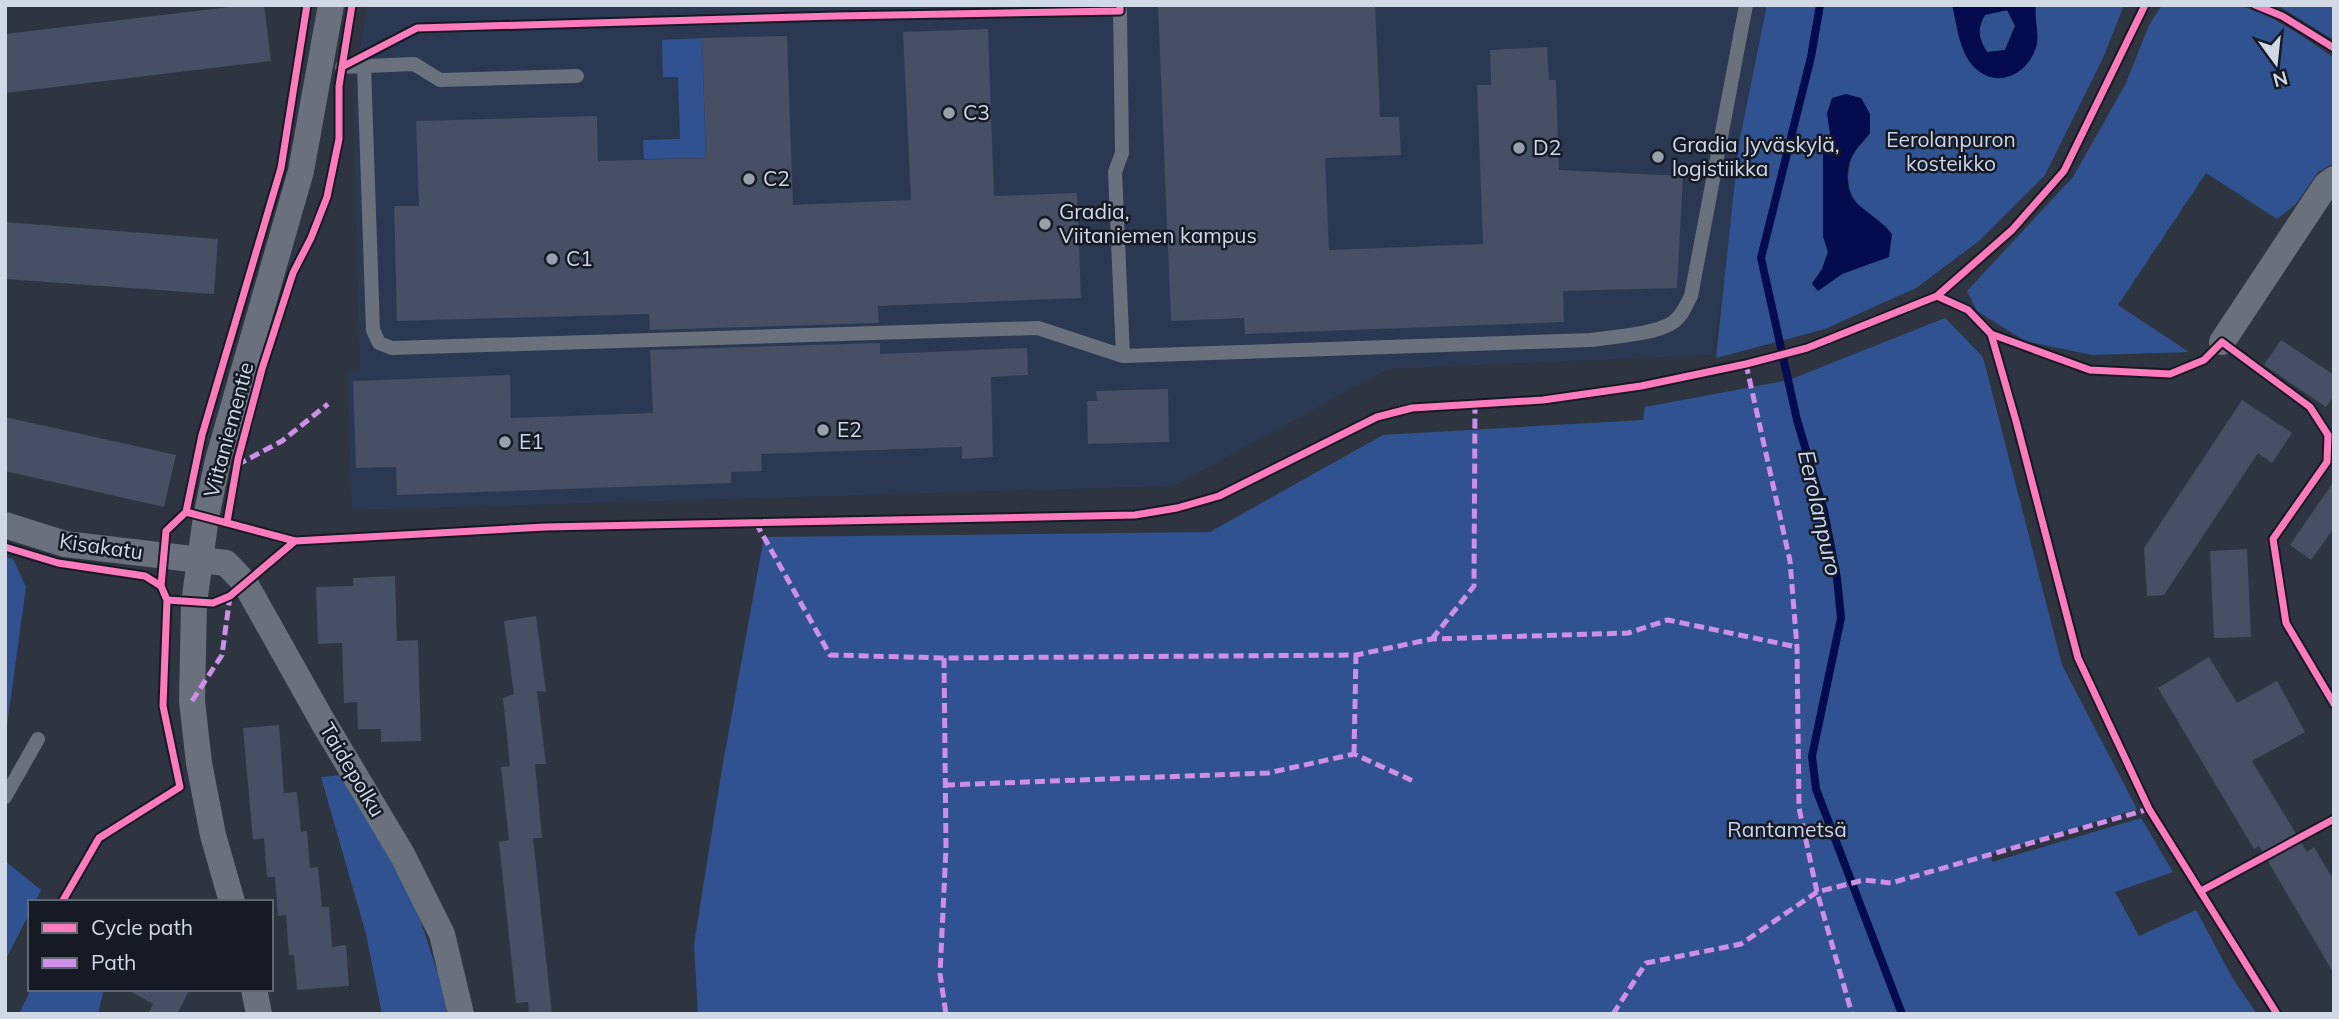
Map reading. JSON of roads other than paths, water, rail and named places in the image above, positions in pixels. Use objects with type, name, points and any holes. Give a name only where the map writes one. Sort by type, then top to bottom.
[{"type":"street","name":"Viitaniementie","points":[[231,900],[213,835],[201,775],[192,701],[194,603],[199,559],[218,460],[301,171],[331,5]]},
{"type":"street","points":[[2222,335],[2269,260],[2326,185],[2334,179]]},
{"type":"street","name":"Kisakatu","points":[[5,525],[65,544],[199,559]]},
{"type":"street","name":"Taidepolku","points":[[199,559],[226,563],[245,583],[323,722],[403,856],[442,934],[461,1014]]},
{"type":"street","points":[[254,991],[259,1014]]},
{"type":"lane","points":[[364,66],[373,330],[379,343],[392,348],[1038,328],[1123,356],[1591,340],[1633,334],[1673,323],[1691,296],[1746,5]]},
{"type":"lane","points":[[1120,11],[1122,153],[1115,172],[1123,356]]},
{"type":"lane","points":[[342,67],[414,64],[440,80],[577,76]]},
{"type":"lane","points":[[5,797],[38,739]]},
{"type":"waterway","name":"Eerolanpuro","points":[[1820,5],[1811,57],[1761,258],[1797,420],[1824,511],[1837,578],[1841,618],[1812,756],[1816,789],[1902,1014]]},
{"type":"place","name":"C3","points":[[949,113]]},
{"type":"place","name":"D2","points":[[1519,148]]},
{"type":"place","name":"Gradia Jyväskylä, logistiikka","points":[[1658,157]]},
{"type":"place","name":"C2","points":[[749,179]]},
{"type":"place","name":"Gradia, Viitaniemen kampus","points":[[1045,224]]},
{"type":"place","name":"C1","points":[[552,259]]},
{"type":"place","name":"E2","points":[[823,430]]},
{"type":"place","name":"E1","points":[[505,442]]},
{"type":"park label","name":"Eerolanpuron kosteikko","points":[[1951,152]]},
{"type":"park label","name":"Rantametsä","points":[[1787,830]]}]
